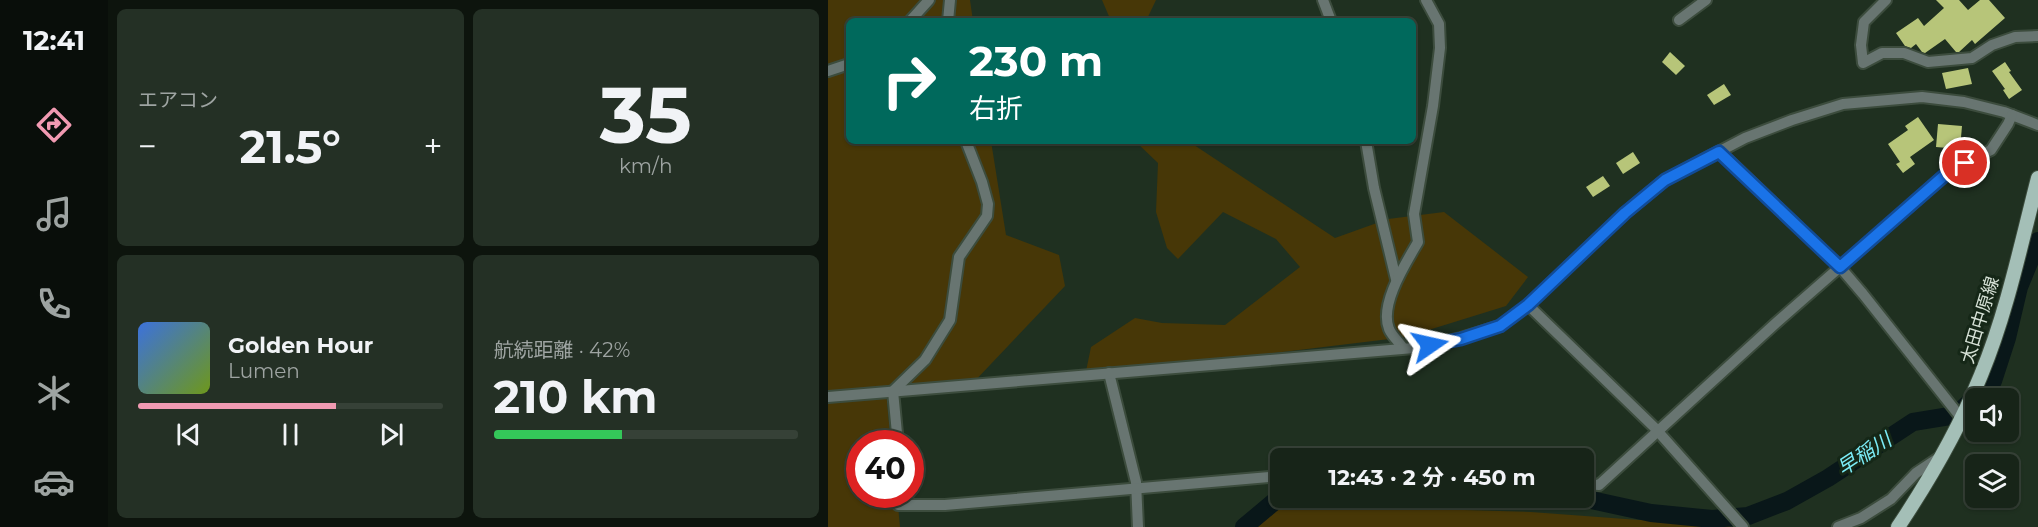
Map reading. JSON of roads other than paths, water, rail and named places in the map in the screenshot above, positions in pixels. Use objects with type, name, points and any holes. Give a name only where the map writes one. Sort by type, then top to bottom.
[{"type":"main road","name":"太田中原線","points":[[1898,527],[1941,457],[1982,374],[2003,312],[2038,178]]},
{"type":"street","points":[[913,18],[929,0]]},
{"type":"street","points":[[948,18],[950,0]]},
{"type":"street","points":[[1323,0],[1330,18]]},
{"type":"street","points":[[1403,348],[1389,329],[1388,307],[1396,279],[1418,242],[1414,214],[1433,106],[1440,48],[1438,24],[1426,0]]},
{"type":"street","points":[[1679,20],[1706,0]]},
{"type":"street","points":[[1886,0],[1864,22],[1861,45],[1863,63],[1882,53],[1904,53],[1928,62],[1972,58],[1992,45],[2015,37],[2038,36]]},
{"type":"street","points":[[828,71],[846,65]]},
{"type":"street","points":[[828,397],[1424,346],[1483,333],[1500,326],[1528,305],[1625,213],[1665,180],[1745,138],[1843,104],[1922,97],[1964,102],[2012,115],[2038,125]]},
{"type":"street","points":[[1594,485],[1599,485],[1945,175],[1991,150],[2012,115]]},
{"type":"street","points":[[893,391],[925,360],[950,320],[959,257],[987,216],[988,204],[982,182],[967,144]]},
{"type":"street","points":[[1367,144],[1374,188],[1396,279]]},
{"type":"street","points":[[1719,152],[1840,267],[1962,418]]},
{"type":"street","points":[[1528,305],[1657,431],[1743,527]]},
{"type":"street","points":[[1109,373],[1136,482],[1138,527]]},
{"type":"street","points":[[893,391],[897,430]]},
{"type":"street","points":[[1838,527],[1861,518],[1891,499],[1916,473],[1941,457]]},
{"type":"street","points":[[924,505],[1270,477]]},
{"type":"waterway","name":"早稲川","points":[[1594,501],[1651,513],[1712,519],[1748,516],[1787,501],[1828,478],[1913,422],[1956,415],[1993,381],[2007,338],[2019,287],[2038,241]]},
{"type":"waterway","name":"早稲川","points":[[1244,527],[1270,505]]}]
